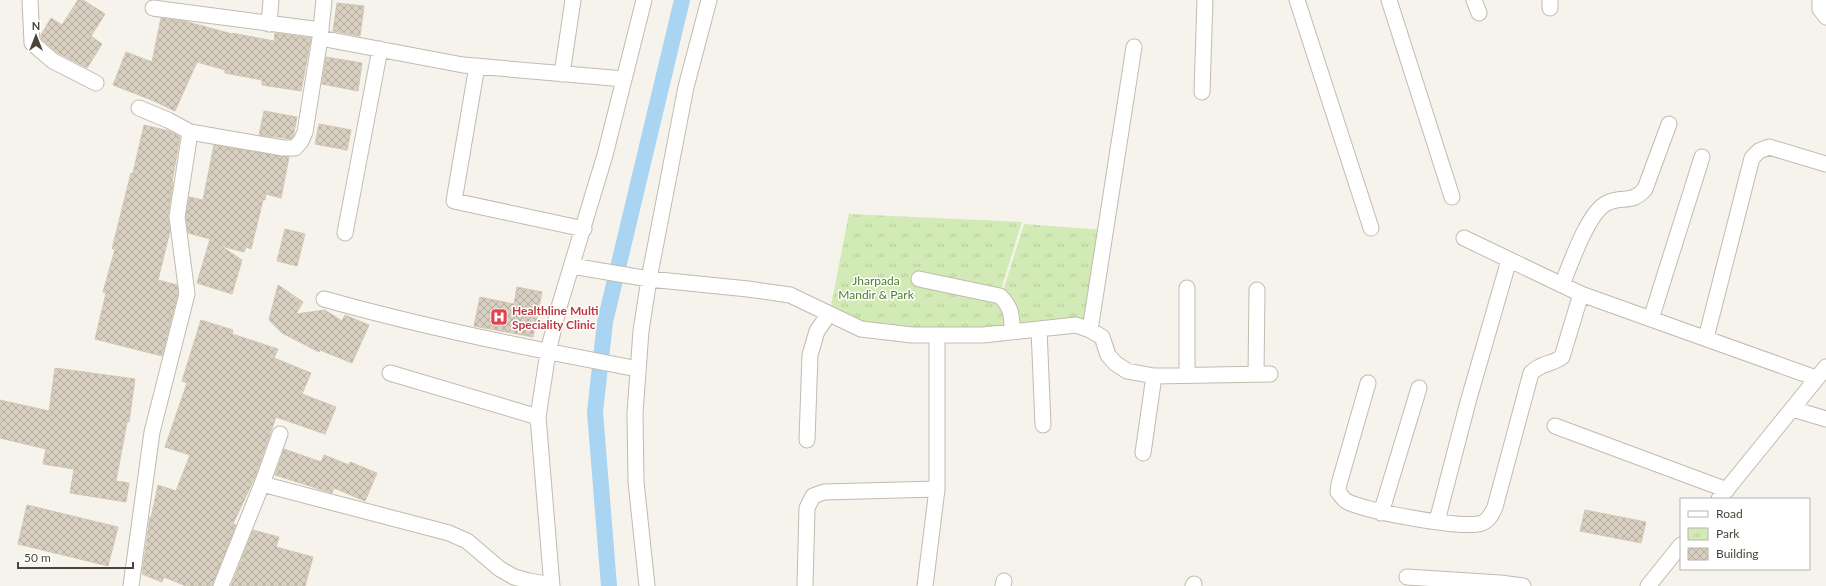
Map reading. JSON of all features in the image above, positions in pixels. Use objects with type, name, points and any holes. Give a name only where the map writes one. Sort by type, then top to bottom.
[{"type":"street","points":[[30,0],[32,43],[52,61],[96,83]]},
{"type":"street","points":[[270,24],[271,0]]},
{"type":"street","points":[[139,108],[168,120],[190,132],[283,148],[295,148],[301,141],[305,132],[321,34],[324,0]]},
{"type":"street","points":[[562,74],[573,0]]},
{"type":"street","points":[[262,484],[449,533],[467,541],[500,569],[514,577],[552,586],[538,417],[548,352],[584,229],[644,0]]},
{"type":"street","points":[[647,586],[636,482],[635,413],[641,331],[649,279],[686,87],[709,0]]},
{"type":"street","points":[[1202,92],[1205,0]]},
{"type":"street","points":[[1297,0],[1370,228]]},
{"type":"street","points":[[1389,0],[1452,197]]},
{"type":"street","points":[[1820,0],[1820,9],[1826,17]]},
{"type":"street","points":[[153,8],[270,24],[321,34],[380,49],[477,66],[624,79]]},
{"type":"street","points":[[1090,330],[1134,47]]},
{"type":"street","points":[[345,233],[380,49]]},
{"type":"street","points":[[477,66],[454,202],[584,229]]},
{"type":"street","points":[[1562,285],[1586,229],[1596,211],[1606,203],[1617,200],[1630,200],[1639,196],[1645,188],[1669,124]]},
{"type":"street","points":[[131,586],[152,432],[187,294],[177,217],[190,132]]},
{"type":"street","points":[[1706,338],[1752,158],[1760,151],[1769,147],[1826,164]]},
{"type":"street","points":[[1651,319],[1702,157]]},
{"type":"street","points":[[1464,238],[1581,294],[1816,378]]},
{"type":"street","points":[[1437,521],[1468,402],[1509,260]]},
{"type":"street","points":[[572,266],[649,279],[748,289],[790,295],[861,329],[912,335],[983,335],[1076,325],[1090,330],[1102,337],[1108,355],[1115,363],[1127,371],[1154,376],[1263,374],[1257,290]]},
{"type":"street","points":[[919,279],[1000,296],[1008,304],[1012,315],[1012,332]]},
{"type":"street","points":[[1187,288],[1187,375]]},
{"type":"street","points":[[1368,383],[1338,484],[1338,492],[1344,500],[1359,507],[1381,513],[1437,521],[1470,524],[1482,523],[1490,518],[1495,507],[1530,373],[1538,366],[1557,361],[1562,357],[1581,294]]},
{"type":"street","points":[[324,299],[386,316],[548,352],[638,369]]},
{"type":"street","points":[[807,440],[810,355],[818,331],[829,314]]},
{"type":"street","points":[[1039,329],[1043,425]]},
{"type":"street","points":[[925,586],[937,489],[937,335]]},
{"type":"street","points":[[1555,426],[1723,494],[1826,367]]},
{"type":"street","points":[[390,373],[538,417]]},
{"type":"street","points":[[1143,453],[1154,376]]},
{"type":"street","points":[[1381,513],[1419,388]]},
{"type":"street","points":[[1793,409],[1826,419]]},
{"type":"street","points":[[221,586],[262,484],[280,434]]},
{"type":"street","points":[[805,585],[807,508],[813,496],[824,492],[937,489]]},
{"type":"street","points":[[1648,586],[1680,546]]},
{"type":"street","points":[[1408,577],[1523,586]]},
{"type":"green space","name":"Jharpada Mandir & Park","points":[[849,214],[1022,222],[999,299],[1009,330],[862,327],[830,311]]},
{"type":"green space","points":[[1024,224],[1105,230],[1090,328],[1013,330],[1002,294]]},
{"type":"building","points":[[78,0],[83,0],[105,14],[91,36],[102,44],[87,68],[58,53],[41,39],[41,35],[51,18],[62,25]]},
{"type":"building","points":[[337,3],[364,6],[360,36],[333,31]]},
{"type":"building","points":[[161,18],[184,21],[232,34],[274,41],[275,33],[311,38],[301,91],[262,85],[262,80],[225,73],[225,70],[197,62],[175,111],[113,85],[126,52],[152,62]]},
{"type":"building","points":[[326,57],[362,63],[358,91],[322,84]]},
{"type":"building","points":[[264,111],[297,117],[293,137],[291,139],[259,135]]},
{"type":"building","points":[[319,124],[351,130],[347,150],[315,144]]},
{"type":"building","points":[[144,125],[169,131],[180,137],[168,216],[170,231],[158,280],[177,285],[178,293],[162,356],[95,339],[106,293],[103,292],[115,249],[112,249],[131,173],[133,173]]},
{"type":"building","points":[[214,145],[289,157],[281,198],[266,194],[265,200],[263,200],[251,249],[246,247],[244,252],[221,246],[242,260],[232,294],[197,283],[210,239],[188,233],[186,217],[189,197],[203,200]]},
{"type":"building","points":[[285,229],[305,234],[297,266],[277,261]]},
{"type":"building","points":[[278,285],[303,302],[296,314],[325,310],[342,321],[345,315],[369,325],[352,363],[320,350],[319,352],[282,333],[269,320]]},
{"type":"building","points":[[517,287],[542,292],[533,337],[474,326],[480,297],[514,304]]},
{"type":"building","points":[[201,320],[233,330],[232,334],[278,349],[274,358],[311,373],[302,394],[336,407],[325,434],[276,417],[255,477],[233,524],[236,525],[212,586],[186,586],[164,577],[162,582],[142,574],[150,517],[151,518],[158,485],[176,491],[190,455],[165,447],[187,383],[182,381]]},
{"type":"building","points":[[55,368],[135,379],[129,422],[127,422],[116,481],[129,483],[126,502],[70,493],[74,469],[43,464],[46,449],[0,438],[0,400],[49,411]]},
{"type":"building","points":[[284,449],[321,462],[324,455],[349,465],[350,462],[377,473],[365,501],[334,488],[332,493],[275,475]]},
{"type":"building","points":[[27,505],[118,527],[108,566],[18,544]]},
{"type":"building","points":[[1585,510],[1646,522],[1641,543],[1580,531]]},
{"type":"building","points":[[253,530],[279,537],[276,547],[313,557],[305,586],[231,586]]},
{"type":"waterway","points":[[609,586],[595,412],[605,322],[682,0]]},
{"type":"place","name":"Healthline Multi Speciality Clinic","points":[[499,317]]}]
